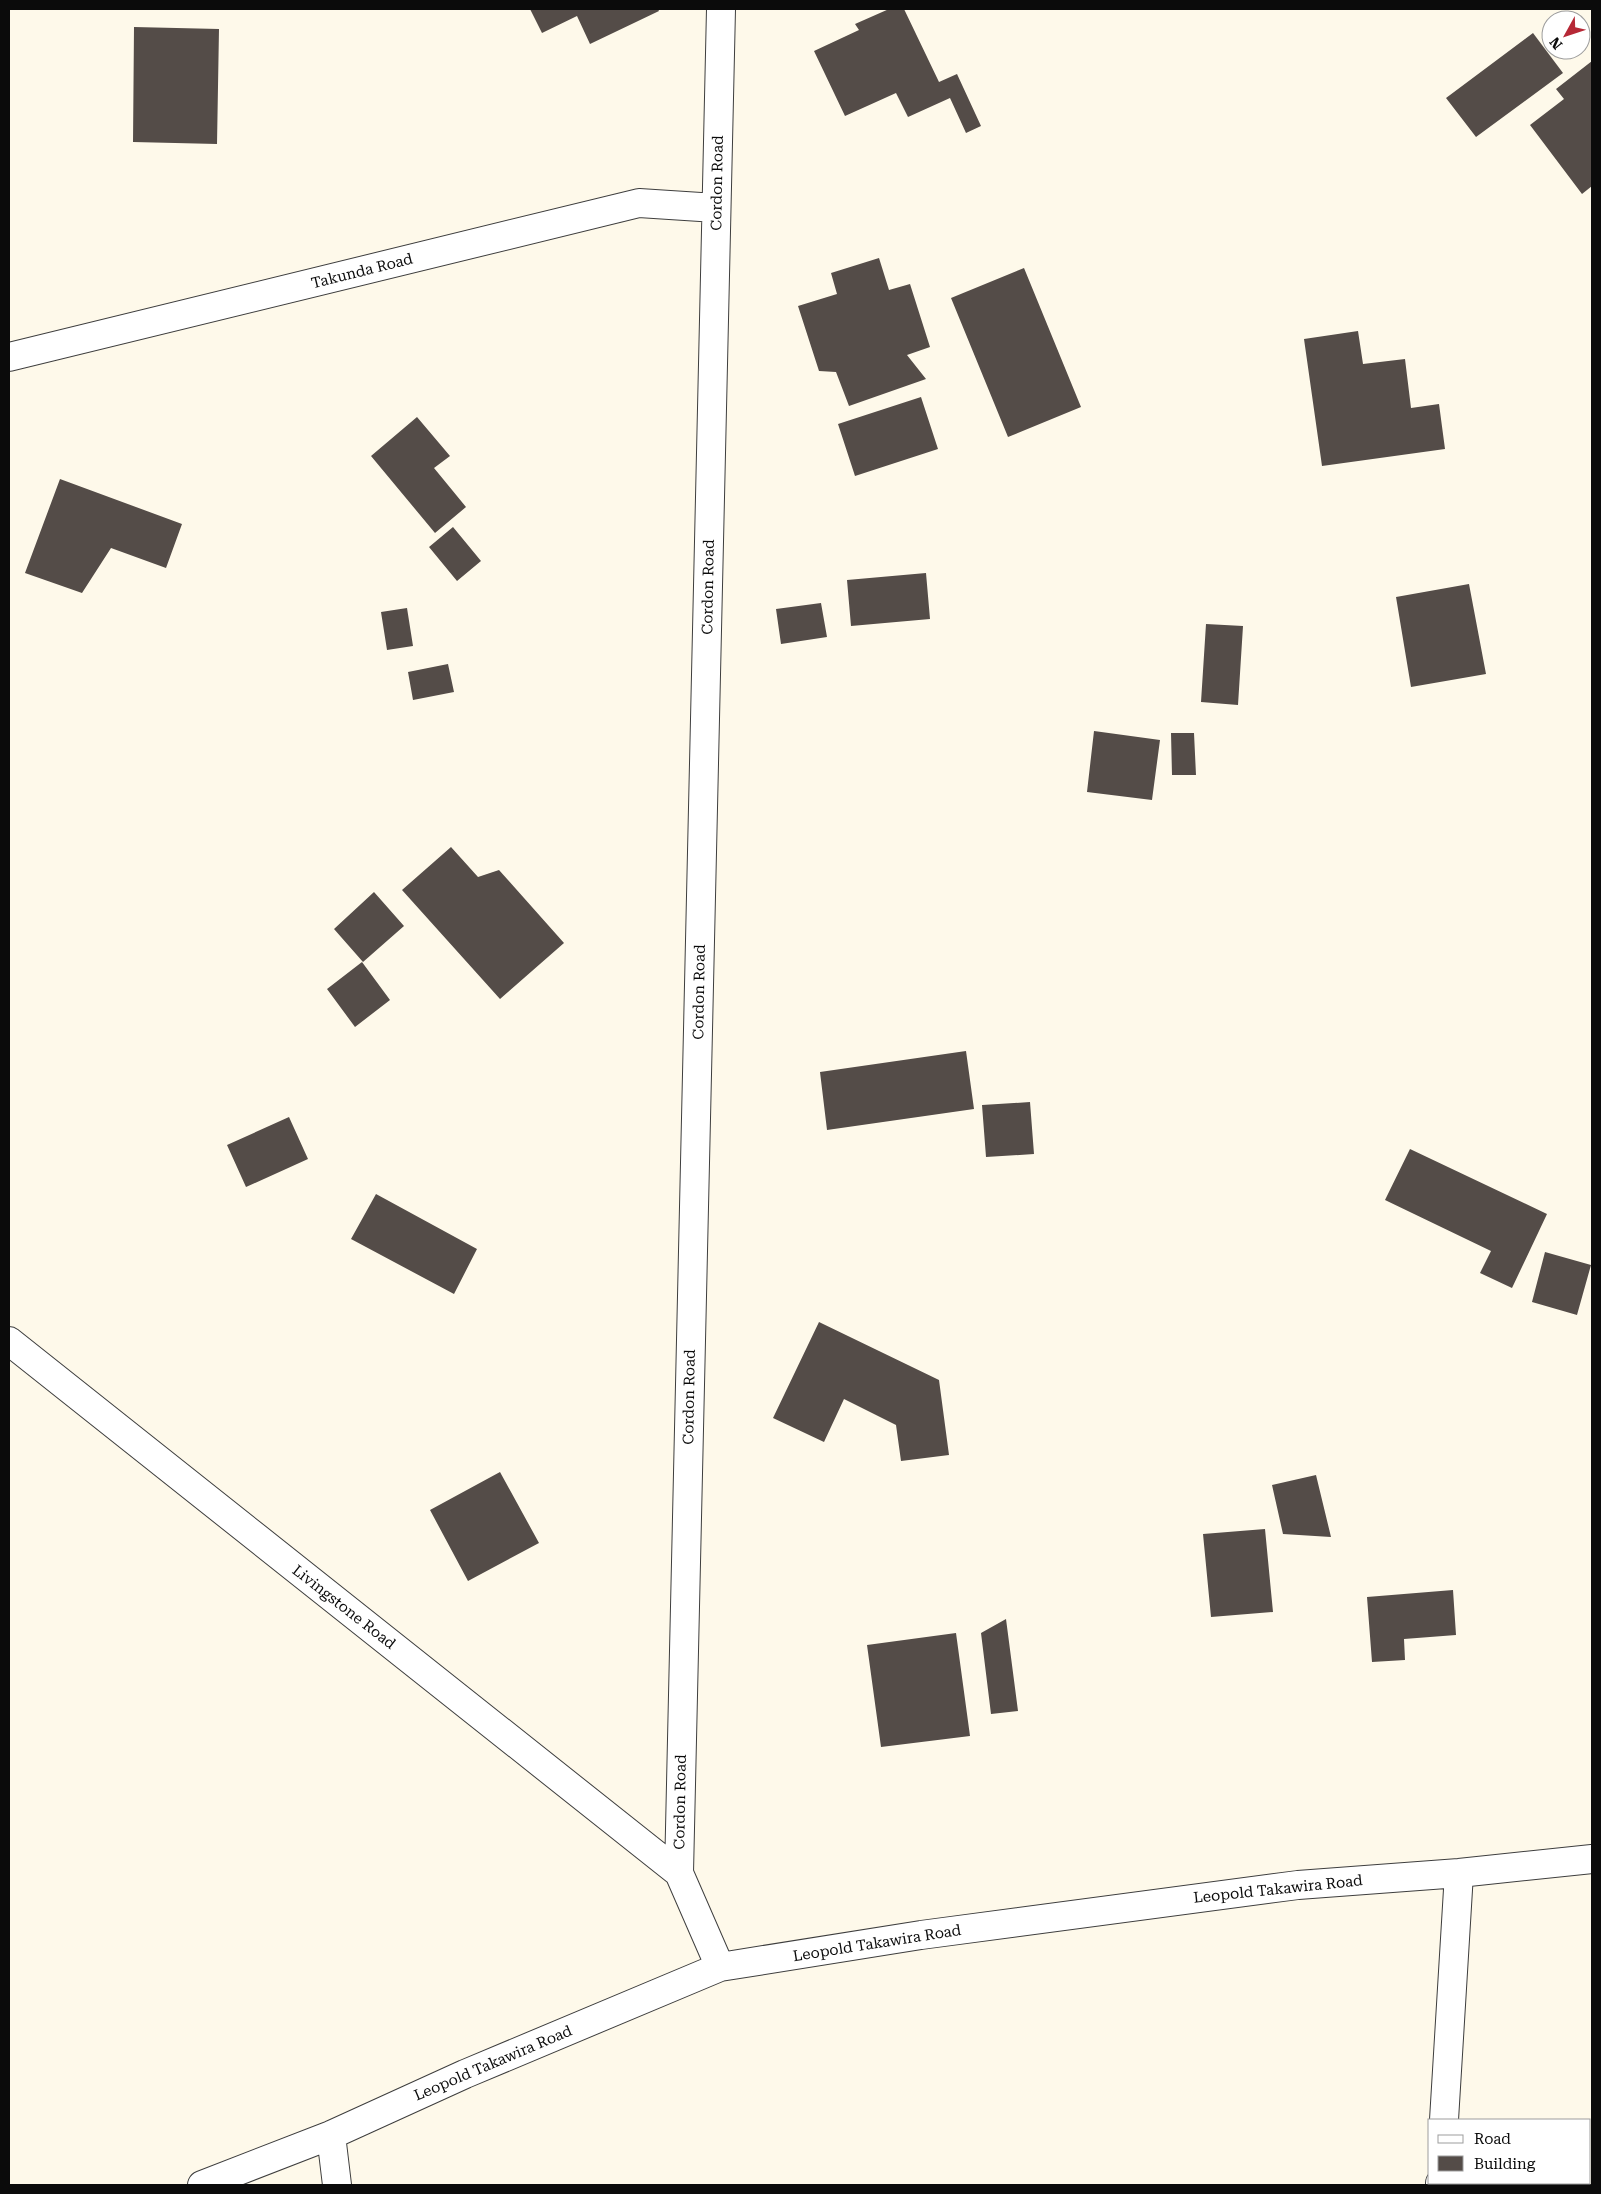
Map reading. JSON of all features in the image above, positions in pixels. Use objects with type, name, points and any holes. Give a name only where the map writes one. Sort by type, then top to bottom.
[{"type":"street","name":"Cordon Road","points":[[720,1967],[679,1873],[721,9]]},
{"type":"street","name":"Takunda Road","points":[[9,357],[639,202],[716,208]]},
{"type":"street","name":"Livingstone Road","points":[[9,1341],[679,1873]]},
{"type":"street","name":"Leopold Takawira Road","points":[[202,2185],[331,2135],[465,2074],[720,1967],[922,1935],[1298,1884],[1459,1873],[1592,1859]]},
{"type":"street","points":[[1444,2119],[1459,1873]]},
{"type":"street","points":[[331,2135],[337,2185]]},
{"type":"building","points":[[530,9],[658,9],[659,11],[590,44],[577,16],[542,33]]},
{"type":"building","points":[[889,9],[904,9],[939,82],[957,74],[981,126],[966,133],[950,98],[908,117],[896,93],[845,116],[814,51],[859,30],[855,24]]},
{"type":"building","points":[[134,27],[219,29],[217,144],[133,142]]},
{"type":"building","points":[[1533,33],[1541,44],[1541,60],[1553,60],[1563,73],[1476,137],[1446,98]]},
{"type":"building","points":[[1592,61],[1592,186],[1582,194],[1530,125],[1564,99],[1556,89]]},
{"type":"building","points":[[879,258],[889,290],[910,284],[930,347],[907,355],[926,379],[849,406],[836,372],[819,371],[798,306],[837,294],[831,273]]},
{"type":"building","points":[[1024,268],[1081,407],[1008,437],[951,298]]},
{"type":"building","points":[[1358,331],[1363,364],[1405,359],[1411,408],[1439,404],[1445,449],[1322,466],[1304,339]]},
{"type":"building","points":[[921,397],[938,449],[855,476],[838,424]]},
{"type":"building","points":[[417,417],[450,456],[434,468],[466,507],[435,533],[371,456]]},
{"type":"building","points":[[60,479],[182,524],[166,568],[111,548],[82,593],[25,573]]},
{"type":"building","points":[[453,527],[481,561],[457,581],[429,547]]},
{"type":"building","points":[[926,573],[930,619],[851,626],[847,580]]},
{"type":"building","points":[[1469,584],[1486,674],[1411,687],[1396,597]]},
{"type":"building","points":[[821,603],[827,637],[781,644],[776,609]]},
{"type":"building","points":[[407,608],[413,646],[387,650],[381,612]]},
{"type":"building","points":[[1206,624],[1243,626],[1238,705],[1201,702]]},
{"type":"building","points":[[448,664],[454,692],[413,700],[408,672]]},
{"type":"building","points":[[1094,731],[1160,740],[1152,800],[1087,792]]},
{"type":"building","points":[[1171,733],[1194,733],[1196,775],[1172,775]]},
{"type":"building","points":[[451,847],[478,877],[499,870],[564,943],[500,999],[402,890]]},
{"type":"building","points":[[374,892],[404,926],[363,962],[334,929]]},
{"type":"building","points":[[362,962],[390,1000],[355,1027],[327,989]]},
{"type":"building","points":[[966,1051],[974,1109],[827,1130],[820,1072]]},
{"type":"building","points":[[1030,1102],[1034,1154],[986,1157],[982,1105]]},
{"type":"building","points":[[289,1117],[308,1159],[246,1187],[227,1145]]},
{"type":"building","points":[[1410,1149],[1547,1214],[1512,1288],[1480,1273],[1491,1251],[1385,1200]]},
{"type":"building","points":[[376,1194],[477,1249],[454,1294],[351,1239]]},
{"type":"building","points":[[1545,1252],[1591,1265],[1577,1315],[1532,1302]]},
{"type":"building","points":[[819,1322],[939,1380],[949,1455],[901,1461],[896,1425],[844,1399],[824,1442],[773,1418]]},
{"type":"building","points":[[500,1472],[539,1543],[468,1581],[430,1510]]},
{"type":"building","points":[[1316,1475],[1331,1537],[1283,1534],[1272,1485]]},
{"type":"building","points":[[1265,1529],[1273,1612],[1211,1617],[1203,1534]]},
{"type":"building","points":[[1453,1590],[1456,1635],[1404,1639],[1405,1660],[1372,1662],[1367,1597]]},
{"type":"building","points":[[1006,1619],[1018,1711],[991,1714],[981,1633]]},
{"type":"building","points":[[956,1633],[970,1736],[881,1747],[867,1645]]}]
